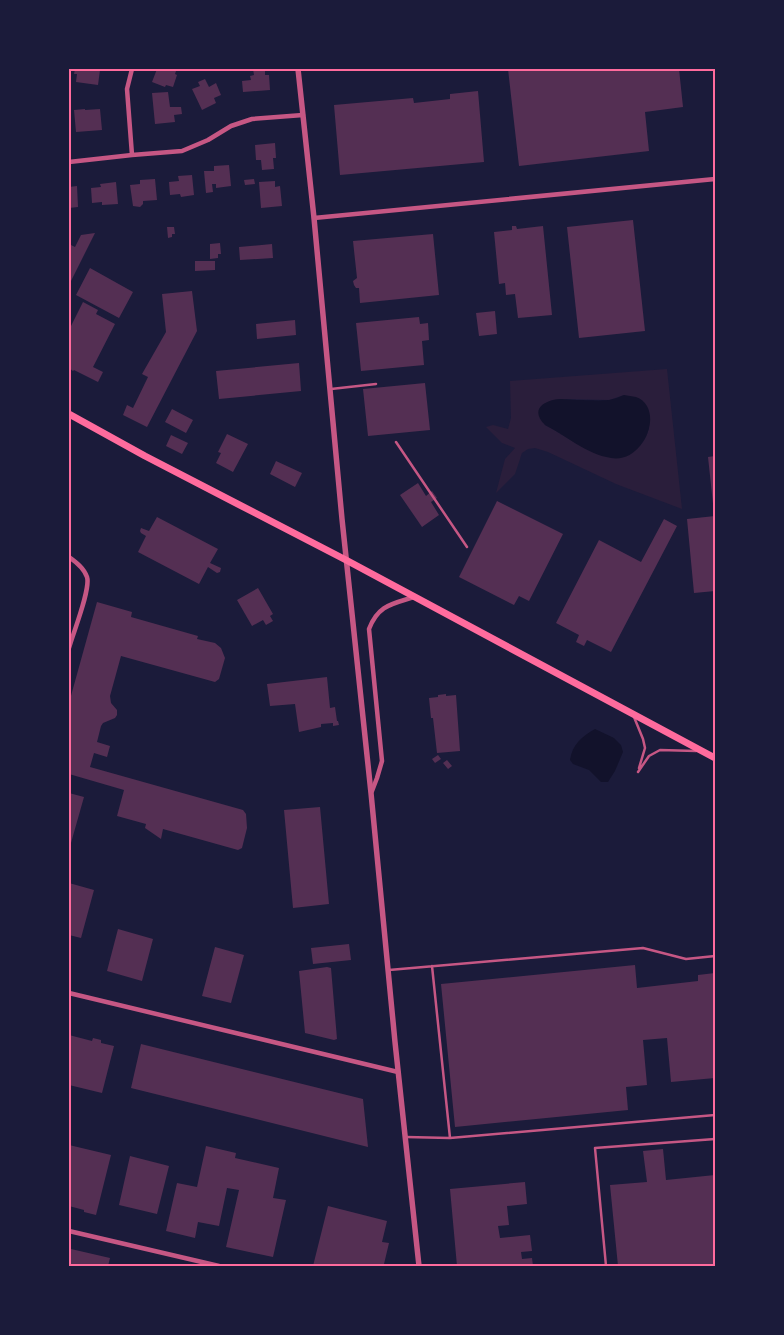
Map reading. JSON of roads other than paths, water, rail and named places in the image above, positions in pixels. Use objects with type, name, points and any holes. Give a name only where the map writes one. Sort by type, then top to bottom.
[{"type":"main road","points":[[69,414],[715,758]]},
{"type":"street","points":[[132,69],[127,89],[132,155]]},
{"type":"street","points":[[298,69],[346,560],[419,1266]]},
{"type":"street","points":[[69,162],[182,151],[208,140],[231,126],[252,119],[302,115]]},
{"type":"street","points":[[314,218],[715,179]]},
{"type":"street","points":[[69,557],[83,569],[88,581],[88,587],[69,648]]},
{"type":"street","points":[[371,793],[382,761],[370,629],[372,622],[381,609],[414,597]]},
{"type":"street","points":[[69,993],[398,1072]]},
{"type":"street","points":[[69,1231],[219,1266]]},
{"type":"lane","points":[[330,389],[376,384]]},
{"type":"lane","points":[[396,442],[467,547]]},
{"type":"lane","points":[[632,714],[644,739],[645,748],[638,772],[649,756],[660,750],[703,752]]},
{"type":"lane","points":[[388,970],[643,948],[686,959],[715,956]]},
{"type":"lane","points":[[432,966],[450,1138]]},
{"type":"lane","points":[[406,1137],[450,1138],[715,1115]]},
{"type":"lane","points":[[606,1266],[595,1148],[715,1139]]}]
